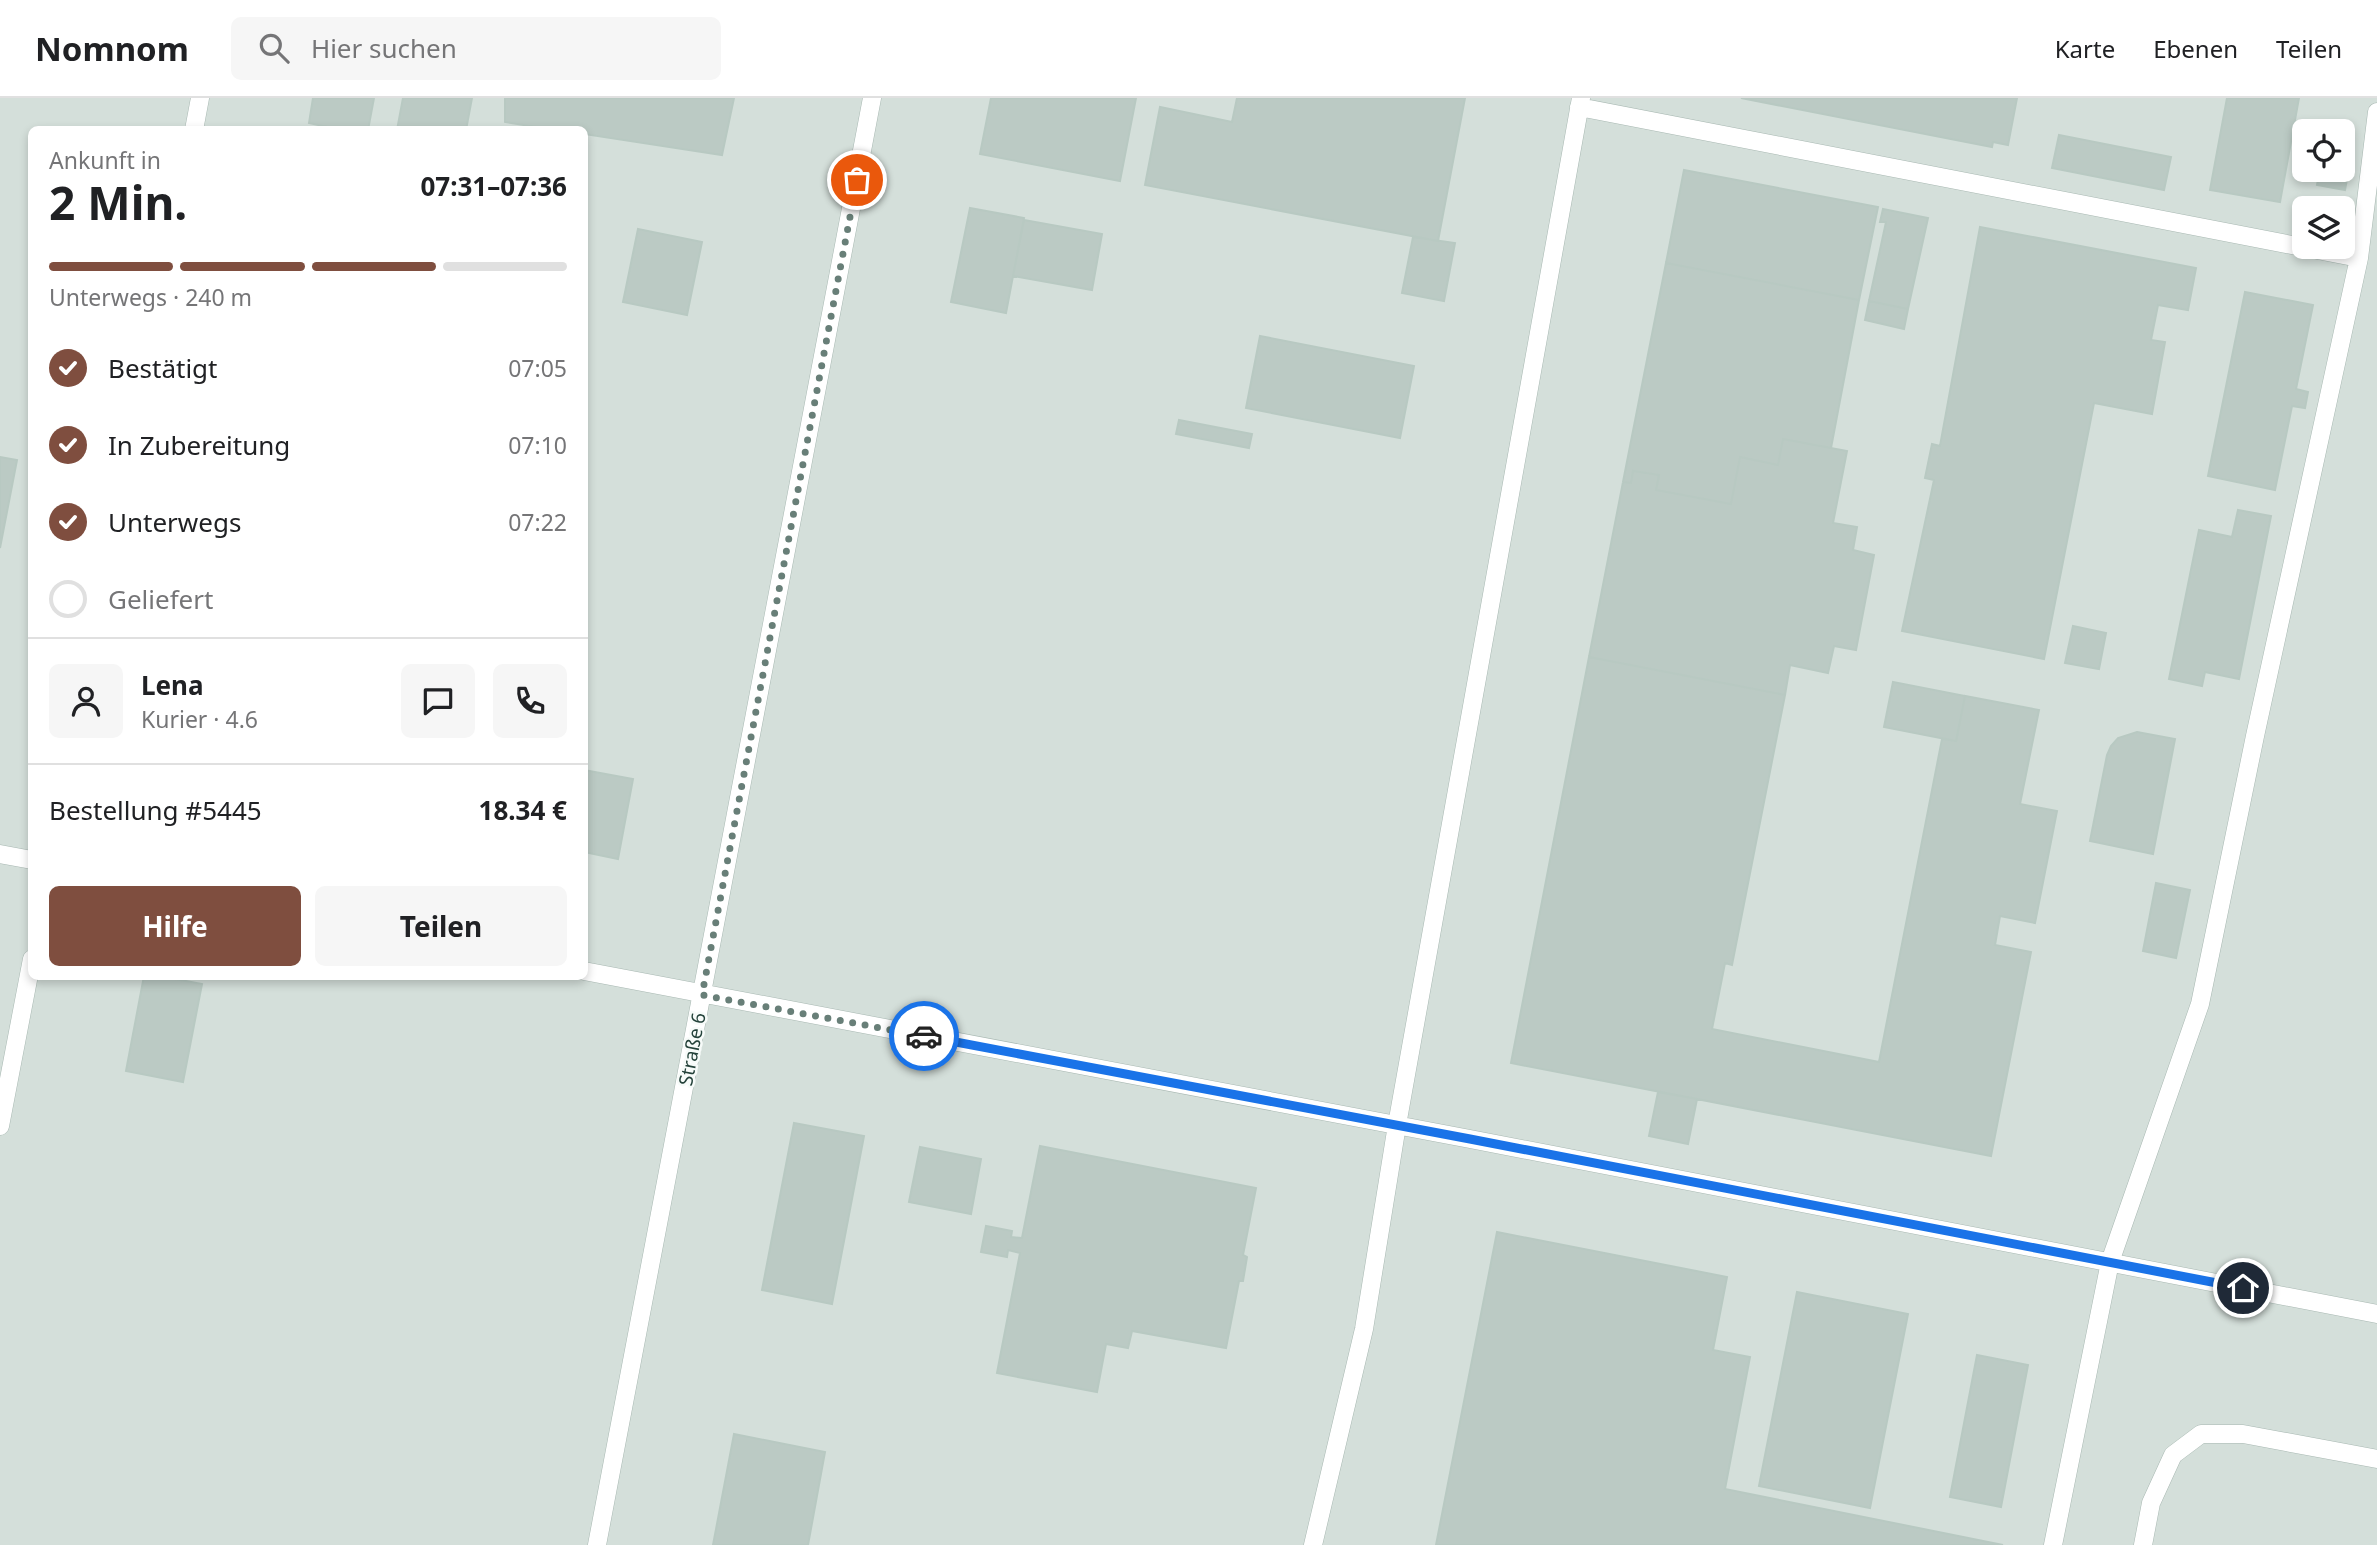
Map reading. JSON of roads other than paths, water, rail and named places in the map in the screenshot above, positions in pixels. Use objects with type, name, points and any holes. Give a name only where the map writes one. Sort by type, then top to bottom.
[{"type":"lane","points":[[195,126],[200,98]]},
{"type":"lane","name":"Straße 6","points":[[597,1545],[872,98]]},
{"type":"lane","points":[[1313,1545],[1364,1329],[1397,1125],[1580,103],[2359,258]]},
{"type":"lane","points":[[2053,1545],[2110,1262],[2200,1004],[2359,258],[2377,112]]},
{"type":"lane","points":[[0,854],[28,859]]},
{"type":"lane","points":[[588,972],[2377,1314]]},
{"type":"lane","points":[[0,1126],[28,980]]},
{"type":"lane","points":[[2143,1545],[2151,1503],[2173,1455],[2201,1434],[2243,1434],[2377,1459]]}]
